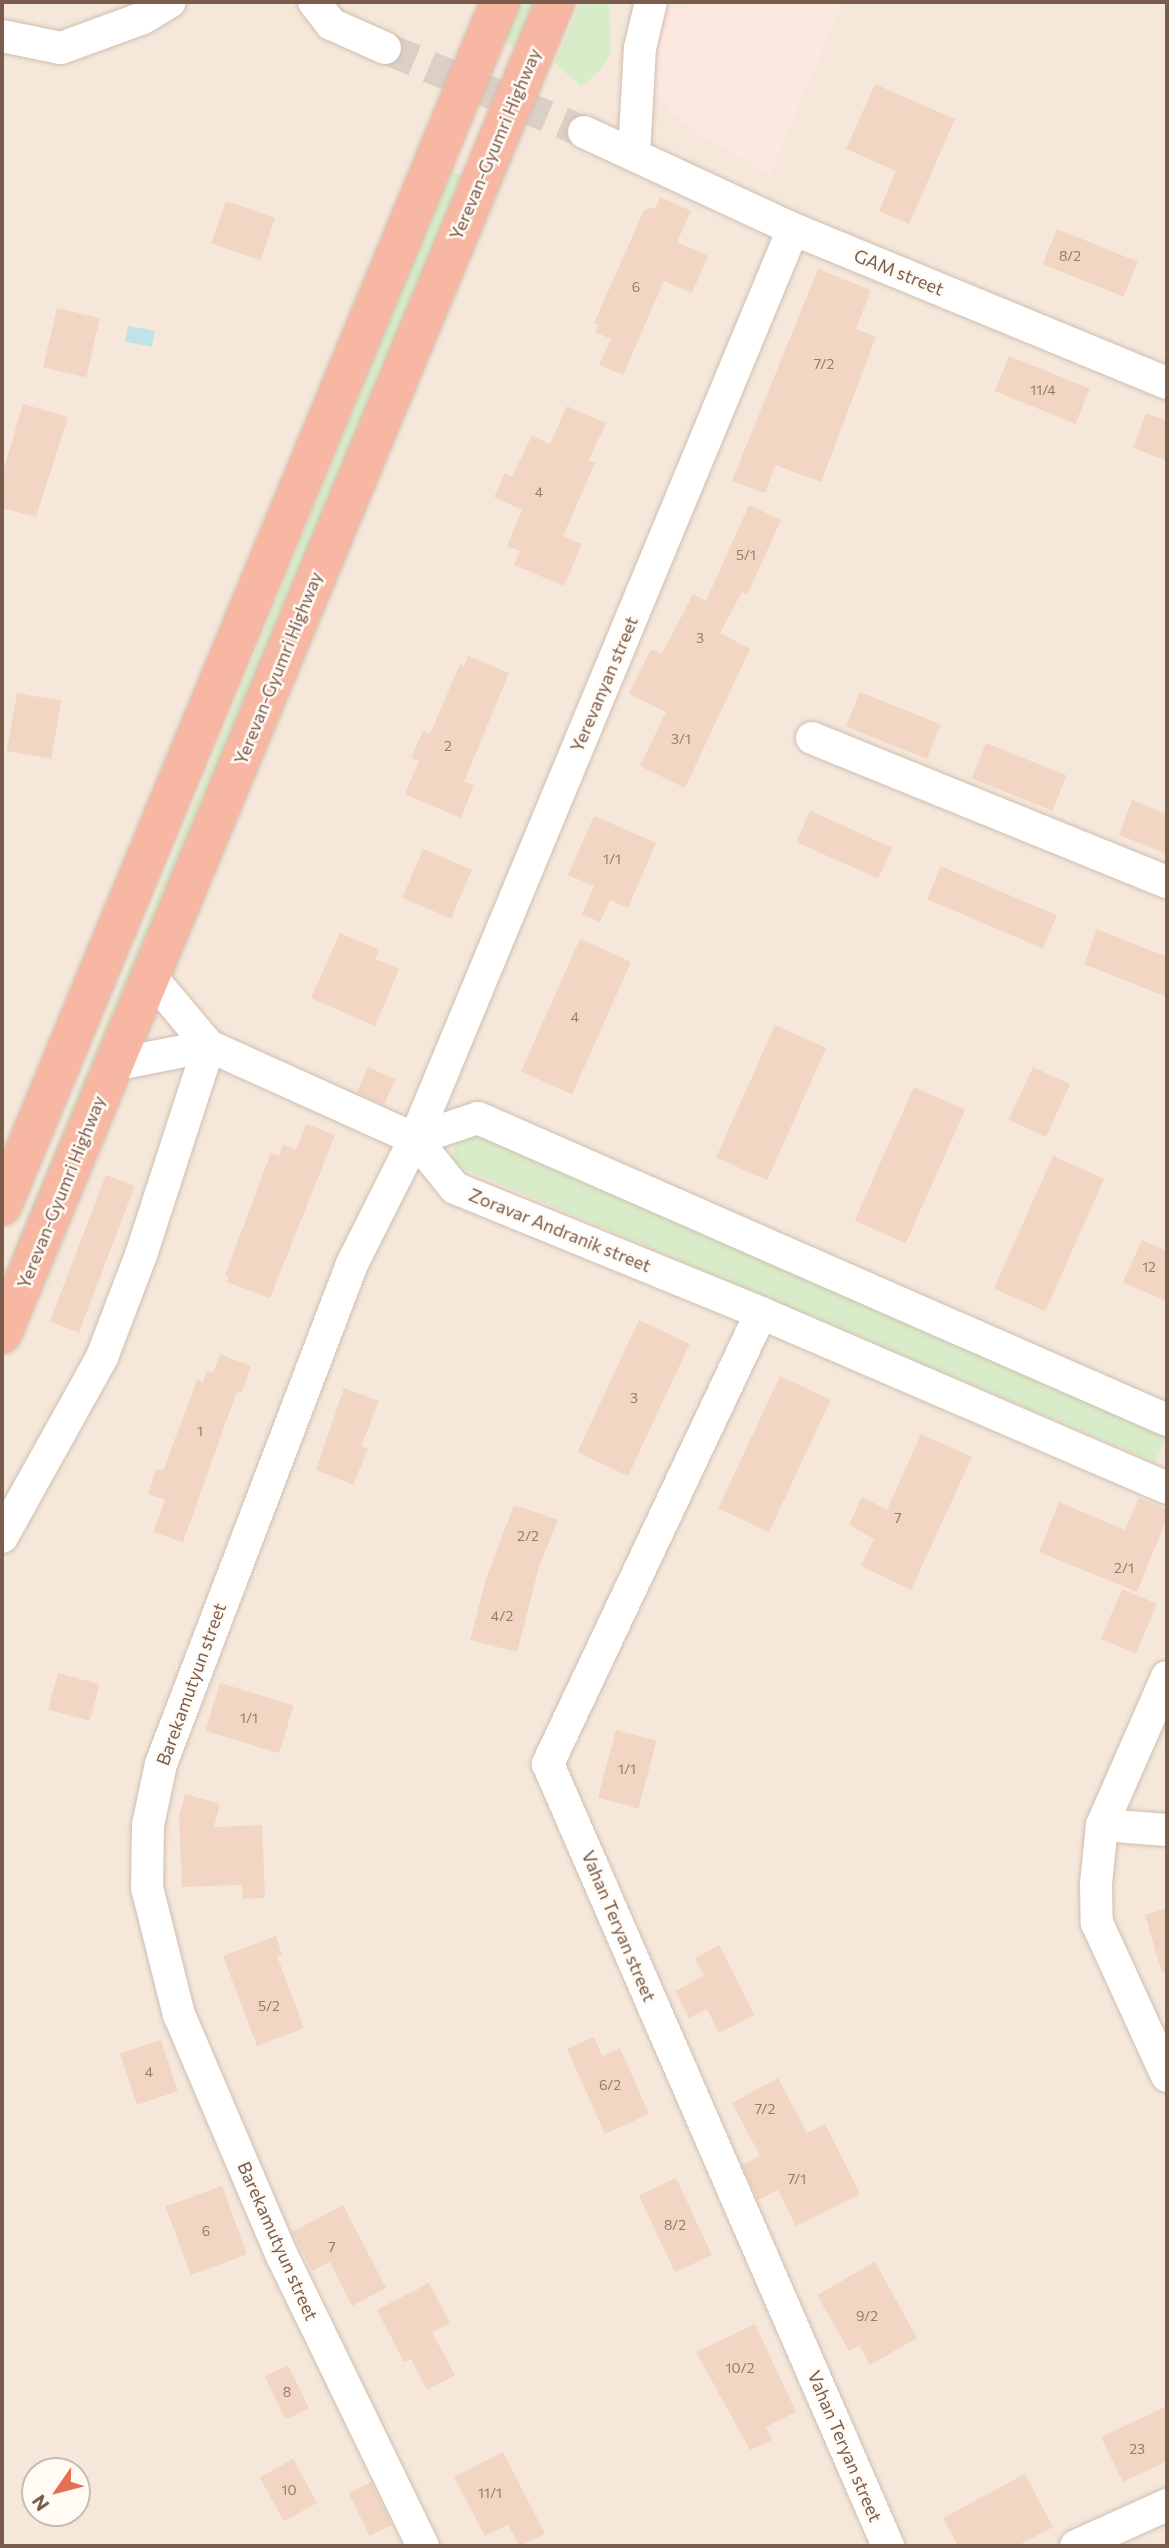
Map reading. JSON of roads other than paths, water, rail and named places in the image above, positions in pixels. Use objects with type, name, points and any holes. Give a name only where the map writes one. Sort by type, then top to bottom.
[{"type":"highway","points":[[2,1206],[11,1160],[500,2]]},
{"type":"highway","name":"Yerevan-Gyumri Highway","points":[[2,1335],[555,2]]},
{"type":"street","points":[[2,36],[61,48],[143,18],[170,2]]},
{"type":"street","points":[[314,2],[331,24],[385,48]]},
{"type":"street","points":[[634,155],[640,47],[651,2]]},
{"type":"street","name":"GAM street","points":[[584,132],[793,229],[1167,383]]},
{"type":"street","name":"Yerevanyan street","points":[[415,1139],[793,229]]},
{"type":"street","points":[[812,738],[1167,882]]},
{"type":"street","points":[[151,977],[209,1046],[415,1139],[478,1118],[1167,1420]]},
{"type":"street","points":[[113,1065],[209,1046]]},
{"type":"street","points":[[2,1537],[102,1357],[141,1255],[209,1046]]},
{"type":"street","name":"Zoravar Andranik street","points":[[415,1139],[456,1188],[761,1312],[1167,1488]]},
{"type":"street","name":"Barekamutyun street","points":[[415,1139],[352,1264],[161,1763],[148,1825],[147,1888],[179,2015],[282,2256],[424,2546]]},
{"type":"street","name":"Vahan Teryan street","points":[[761,1312],[548,1764],[888,2546]]},
{"type":"street","points":[[1167,1677],[1102,1825],[1096,1884],[1097,1923],[1167,2076]]},
{"type":"street","points":[[1102,1825],[1167,1830]]},
{"type":"street","points":[[1076,2546],[1167,2505]]},
{"type":"water","points":[[128,326],[155,331],[152,346],[125,342]]},
{"type":"tunnel","points":[[385,48],[584,132]]}]
